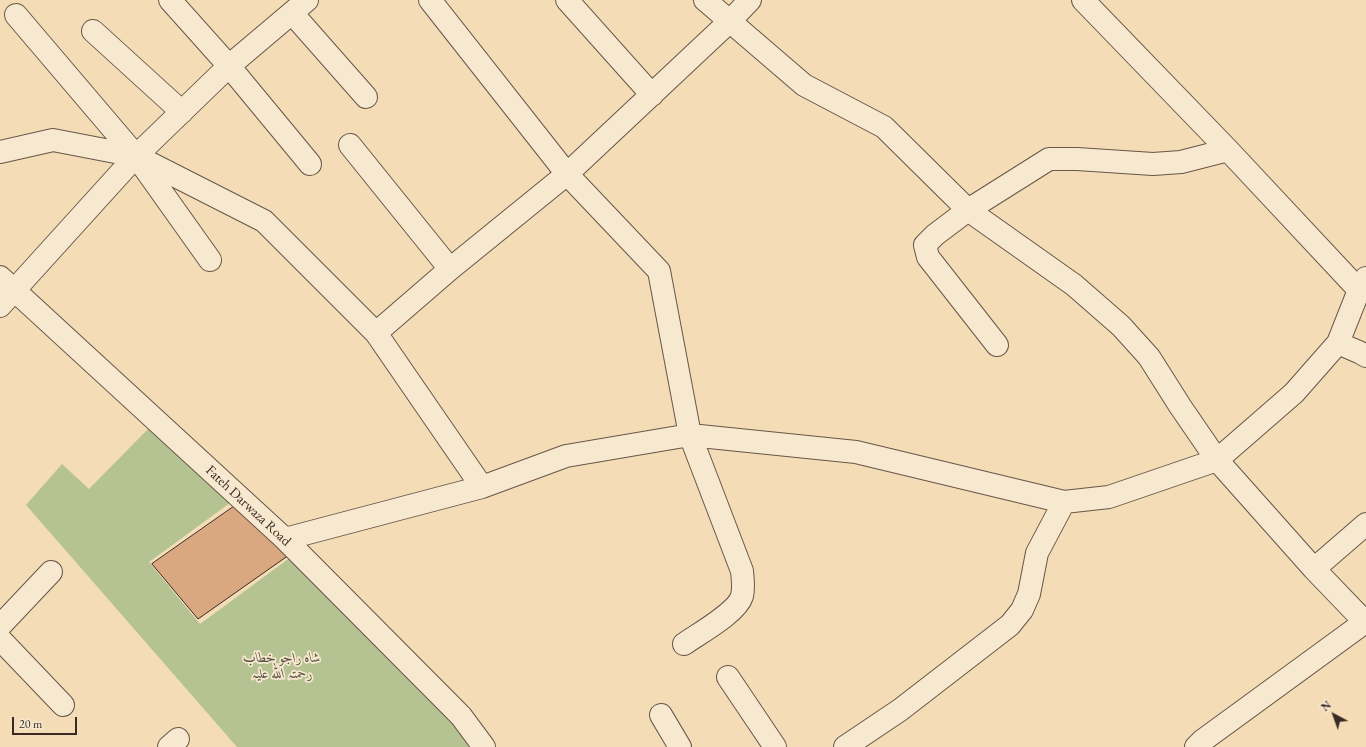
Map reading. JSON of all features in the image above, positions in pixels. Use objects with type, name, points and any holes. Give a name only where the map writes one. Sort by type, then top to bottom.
[{"type":"street","points":[[170,0],[229,66],[310,164]]},
{"type":"street","points":[[430,0],[567,174],[659,271],[690,435],[742,571],[744,584],[741,598],[727,615],[684,644]]},
{"type":"street","points":[[567,0],[652,95]]},
{"type":"street","points":[[705,0],[804,85],[884,127],[968,210],[1074,285],[1121,326],[1149,357],[1217,460],[1314,569],[1366,623],[1202,741],[1196,747]]},
{"type":"street","points":[[376,334],[450,269],[567,174],[730,21],[750,0]]},
{"type":"street","points":[[285,539],[482,487],[566,456],[690,435],[856,452],[1064,502],[1109,497],[1217,460],[1294,393],[1338,343],[1362,284],[1228,150],[1083,0]]},
{"type":"street","points":[[0,306],[7,284],[229,66],[300,6],[366,97]]},
{"type":"street","points":[[16,15],[136,156],[210,260]]},
{"type":"street","points":[[93,31],[182,112]]},
{"type":"street","points":[[0,152],[53,140],[136,156],[264,221],[376,334],[482,487]]},
{"type":"street","points":[[350,145],[450,269]]},
{"type":"street","points":[[997,345],[928,257],[925,245],[935,235],[968,210],[1048,159],[1077,159],[1153,164],[1181,162],[1228,150]]},
{"type":"street","name":"Fateh Darwaza Road","points":[[7,284],[285,539],[461,716],[484,747]]},
{"type":"street","points":[[1338,343],[1366,356]]},
{"type":"street","points":[[845,747],[900,710],[1010,625],[1022,610],[1029,594],[1037,553],[1064,502]]},
{"type":"street","points":[[1314,569],[1366,524]]},
{"type":"street","points":[[0,626],[51,572]]},
{"type":"street","points":[[0,639],[63,705]]},
{"type":"street","points":[[728,677],[775,747]]},
{"type":"street","points":[[661,715],[680,747]]},
{"type":"green space","name":"شاہ راجو خطاب رحمتہ اللہ علیہ","points":[[150,427],[234,500],[149,562],[200,624],[291,557],[475,747],[237,747],[26,505],[62,464],[89,489]]},
{"type":"building","points":[[239,503],[289,555],[198,619],[152,564]]}]
